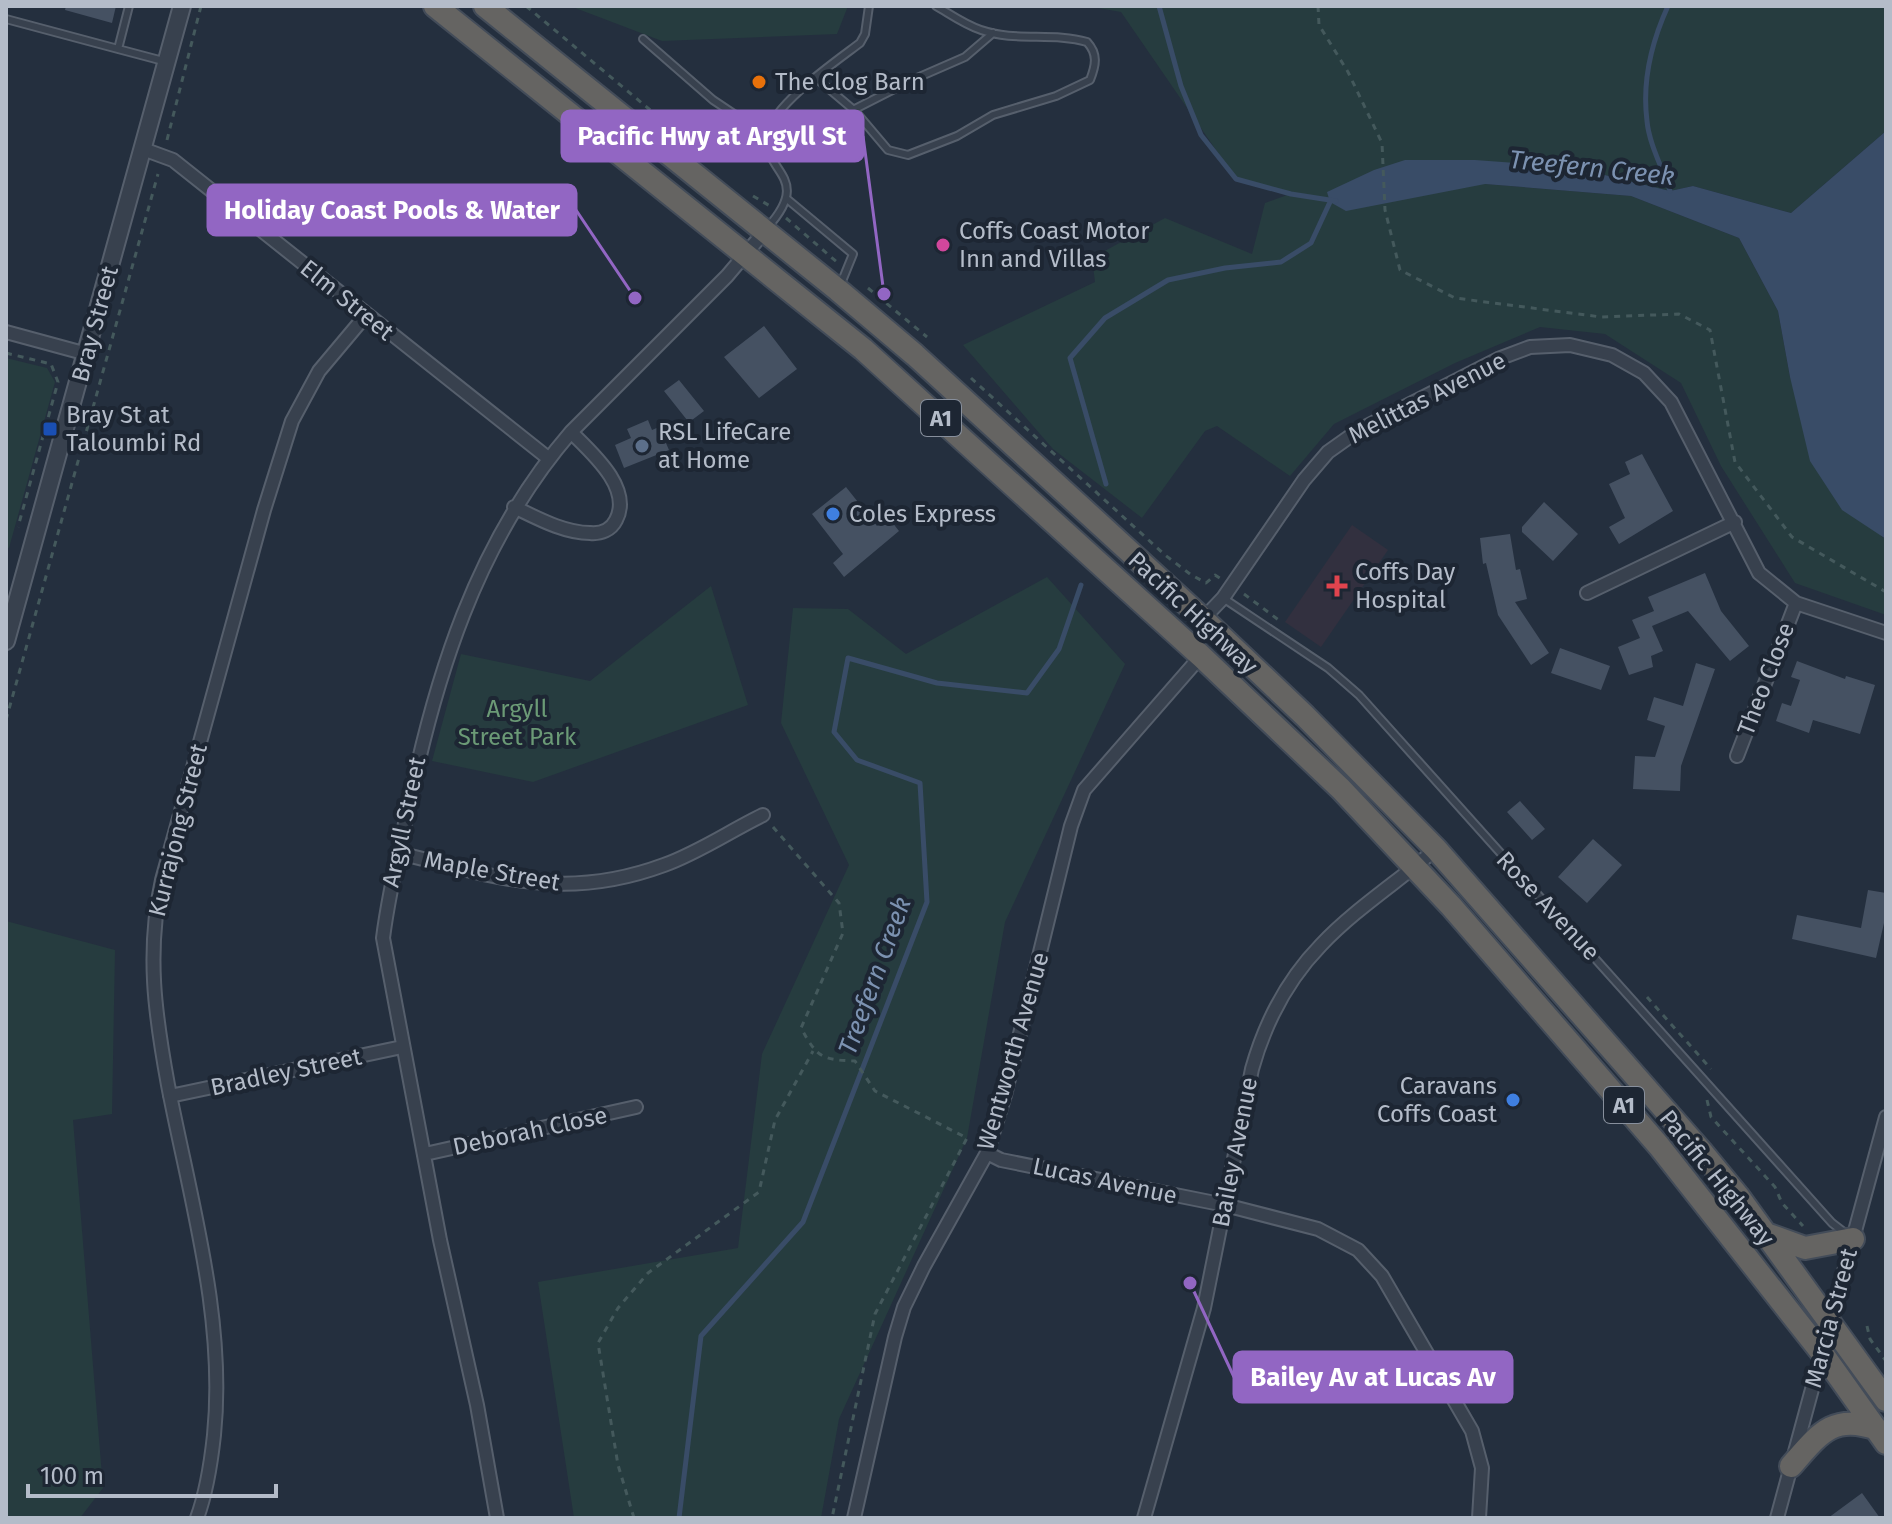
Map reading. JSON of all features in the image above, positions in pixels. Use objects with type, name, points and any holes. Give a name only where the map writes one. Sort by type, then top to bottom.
[{"type":"highway","name":"Pacific Highway","points":[[435,6],[746,253],[894,376],[1201,656],[1341,789],[1451,906],[1659,1146],[1822,1353]]},
{"type":"highway","name":"Pacific Highway","points":[[485,6],[838,290],[984,416],[1305,716],[1436,849],[1644,1084],[1738,1196],[1830,1324]]},
{"type":"highway","points":[[1766,1234],[1805,1248],[1853,1239]]},
{"type":"highway","name":"A1","points":[[1830,1324],[1886,1400]]},
{"type":"highway","name":"A1","points":[[1822,1353],[1882,1436]]},
{"type":"highway","points":[[1791,1466],[1815,1439],[1838,1425],[1858,1422],[1882,1436]]},
{"type":"street","name":"Bray Street","points":[[6,641],[182,6]]},
{"type":"street","name":"Elm Street","points":[[143,149],[173,160],[548,458]]},
{"type":"street","name":"Argyll Street","points":[[497,1518],[477,1405],[402,1047],[383,938],[387,901],[422,739],[449,652],[472,590],[514,507],[548,458],[571,432],[727,276],[765,231]]},
{"type":"street","name":"Kurrajong Street","points":[[197,1518],[211,1464],[217,1404],[217,1350],[153,987],[155,914],[264,510],[292,421],[319,371],[366,315]]},
{"type":"street","points":[[6,332],[87,354]]},
{"type":"street","name":"Melittas Avenue","points":[[1203,619],[1223,598],[1304,480],[1328,452],[1359,430],[1498,359],[1530,347],[1570,345],[1612,355],[1644,373],[1671,402],[1759,573],[1796,603],[1886,633]]},
{"type":"street","points":[[514,507],[559,526],[588,533],[606,531],[615,524],[620,502],[613,482],[591,451],[571,432]]},
{"type":"street","points":[[1587,593],[1735,522]]},
{"type":"street","name":"Theo Close","points":[[1737,756],[1796,603]]},
{"type":"street","name":"Wentworth Avenue","points":[[854,1518],[904,1307],[987,1153],[1009,1080],[1071,826],[1084,790],[1201,656]]},
{"type":"street","name":"Maple Street","points":[[399,853],[533,884],[591,884],[618,880],[667,865],[763,815]]},
{"type":"street","name":"Bailey Avenue","points":[[1144,1518],[1204,1308],[1261,1037],[1279,1002],[1322,944],[1436,849]]},
{"type":"street","name":"Bradley Street","points":[[170,1096],[402,1047]]},
{"type":"street","name":"Deborah Close","points":[[425,1154],[636,1107]]},
{"type":"street","name":"Marcia Street","points":[[1777,1518],[1886,1117]]},
{"type":"street","name":"Lucas Avenue","points":[[987,1153],[1001,1160],[1225,1205],[1318,1229],[1358,1250],[1382,1276],[1472,1431],[1482,1468],[1479,1518]]},
{"type":"lane","points":[[118,49],[129,6]]},
{"type":"lane","points":[[765,231],[781,213],[787,199],[782,174],[769,149],[767,136],[780,108],[860,43],[865,34],[869,6]]},
{"type":"lane","points":[[816,78],[853,110],[888,150],[908,155],[957,136],[993,115],[1075,88],[1090,80],[1096,57],[1087,42],[993,33],[966,24],[936,6]]},
{"type":"lane","points":[[6,19],[167,62]]},
{"type":"lane","points":[[853,110],[965,57],[993,33]]},
{"type":"lane","points":[[643,39],[713,100],[767,136]]},
{"type":"lane","points":[[787,199],[853,254],[838,290]]},
{"type":"lane","name":"Rose Avenue","points":[[1223,598],[1328,668],[1359,695],[1832,1223],[1853,1239]]},
{"type":"path","points":[[167,140],[201,6]]},
{"type":"path","points":[[1318,6],[1319,25],[1348,72],[1382,143],[1385,210]]},
{"type":"path","points":[[6,720],[158,174]]},
{"type":"path","points":[[6,353],[51,364],[58,382],[18,527]]},
{"type":"path","points":[[763,815],[839,903],[843,933],[801,1028],[813,1051],[828,1060],[855,1061],[875,1091],[967,1138],[875,1314],[832,1518]]},
{"type":"path","points":[[634,1518],[618,1465],[598,1343],[618,1308],[648,1273],[759,1192],[775,1120],[813,1051]]},
{"type":"path","points":[[1717,1125],[1775,1187],[1782,1203],[1803,1226],[1806,1236]]},
{"type":"path","points":[[1867,1326],[1870,1339],[1886,1361]]},
{"type":"shaded area","name":"Coffs Day Hospital","points":[[1352,525],[1388,550],[1321,647],[1285,622]]},
{"type":"green space","points":[[570,6],[848,6],[837,34],[662,41]]},
{"type":"green space","points":[[1087,6],[1886,6],[1886,131],[1791,213],[1693,186],[1670,191],[1572,167],[1346,211],[1485,184],[1631,196],[1739,238],[1778,311],[1790,377],[1882,537],[1886,539],[1886,615],[1795,583],[1721,466],[1681,383],[1605,334],[1540,327],[1455,363],[1334,424],[1290,476],[1217,426],[1205,431],[1142,518],[1053,449],[963,345],[1095,282],[1092,258],[1165,218],[1252,254],[1265,203],[1290,194],[1236,179],[1121,12]]},
{"type":"green space","points":[[6,358],[47,368],[55,382],[9,548],[6,547]]},
{"type":"green space","points":[[1047,577],[1125,664],[1005,922],[967,1138],[839,1419],[821,1518],[574,1518],[538,1282],[738,1248],[762,1054],[849,865],[781,723],[793,608],[848,609],[906,654]]},
{"type":"green space","name":"Argyll Street Park","points":[[711,586],[748,705],[533,782],[432,761],[461,654],[590,681]]},
{"type":"green space","points":[[6,921],[115,950],[112,1114],[73,1120],[103,1488],[80,1518],[6,1518]]},
{"type":"water","points":[[1886,131],[1886,539],[1842,510],[1810,461],[1778,311],[1739,238],[1631,196],[1485,184],[1346,211],[1330,202],[1327,192],[1374,170],[1405,160],[1475,160],[1572,167],[1670,191],[1693,186],[1791,213]]},
{"type":"building","points":[[66,6],[116,6],[112,23],[65,10]]},
{"type":"building","points":[[764,326],[797,369],[759,398],[724,357]]},
{"type":"building","points":[[679,380],[704,411],[692,420],[687,420],[664,391]]},
{"type":"building","points":[[648,420],[652,430],[659,427],[669,450],[624,468],[615,445],[631,438],[627,429]]},
{"type":"building","points":[[1642,454],[1673,511],[1619,544],[1609,527],[1625,518],[1609,484],[1630,474],[1625,462]]},
{"type":"building","points":[[846,487],[877,526],[888,517],[899,531],[844,577],[833,563],[843,554],[812,514]]},
{"type":"building","points":[[1544,502],[1578,534],[1553,561],[1522,532],[1522,527]]},
{"type":"building","points":[[1510,534],[1516,570],[1520,569],[1527,599],[1515,602],[1549,653],[1531,665],[1498,615],[1486,563],[1483,564],[1480,538]]},
{"type":"building","points":[[1705,573],[1721,611],[1749,646],[1730,661],[1688,611],[1652,626],[1663,651],[1651,656],[1653,667],[1629,675],[1618,647],[1640,638],[1632,620],[1654,611],[1648,597]]},
{"type":"building","points":[[1560,648],[1610,666],[1601,690],[1551,673]]},
{"type":"building","points":[[1797,661],[1845,679],[1846,676],[1875,685],[1860,734],[1813,720],[1809,733],[1776,721],[1782,703],[1791,706],[1800,680],[1791,677]]},
{"type":"building","points":[[1696,663],[1715,669],[1681,766],[1680,791],[1633,789],[1635,756],[1655,757],[1665,726],[1647,720],[1654,697],[1683,706]]},
{"type":"building","points":[[1520,801],[1545,829],[1532,840],[1507,812]]},
{"type":"building","points":[[1593,839],[1622,865],[1587,903],[1558,877]]},
{"type":"building","points":[[1868,890],[1886,893],[1886,923],[1876,958],[1792,939],[1797,915],[1861,928]]},
{"type":"building","points":[[1862,1493],[1880,1518],[1828,1518]]},
{"type":"waterway","points":[[1159,6],[1181,86],[1201,135],[1236,179],[1291,194],[1336,201]]},
{"type":"waterway","points":[[1668,6],[1650,62],[1646,106],[1650,139],[1670,191]]},
{"type":"waterway","points":[[1106,484],[1070,358],[1105,318],[1168,280],[1225,268],[1281,262],[1311,243],[1330,202]]},
{"type":"waterway","name":"Treefern Creek","points":[[679,1518],[701,1336],[803,1222],[927,902],[920,783],[857,760],[834,732],[848,658],[937,683],[1027,693],[1059,649],[1081,585]]},
{"type":"place","name":"The Clog Barn","points":[[759,82]]},
{"type":"place","name":"Coffs Coast Motor Inn and Villas","points":[[943,245]]},
{"type":"place","name":"Pacific Hwy at Argyll St","points":[[884,294]]},
{"type":"place","name":"Holiday Coast Pools & Water","points":[[635,298]]},
{"type":"place","name":"Bray St at Taloumbi Rd","points":[[50,429]]},
{"type":"place","name":"RSL LifeCare at Home","points":[[642,446]]},
{"type":"place","name":"Coles Express","points":[[833,514]]},
{"type":"place","name":"Coffs Day Hospital","points":[[1337,586]]},
{"type":"place","name":"Caravans Coffs Coast","points":[[1513,1100]]},
{"type":"place","name":"Bailey Av at Lucas Av","points":[[1190,1283]]}]
